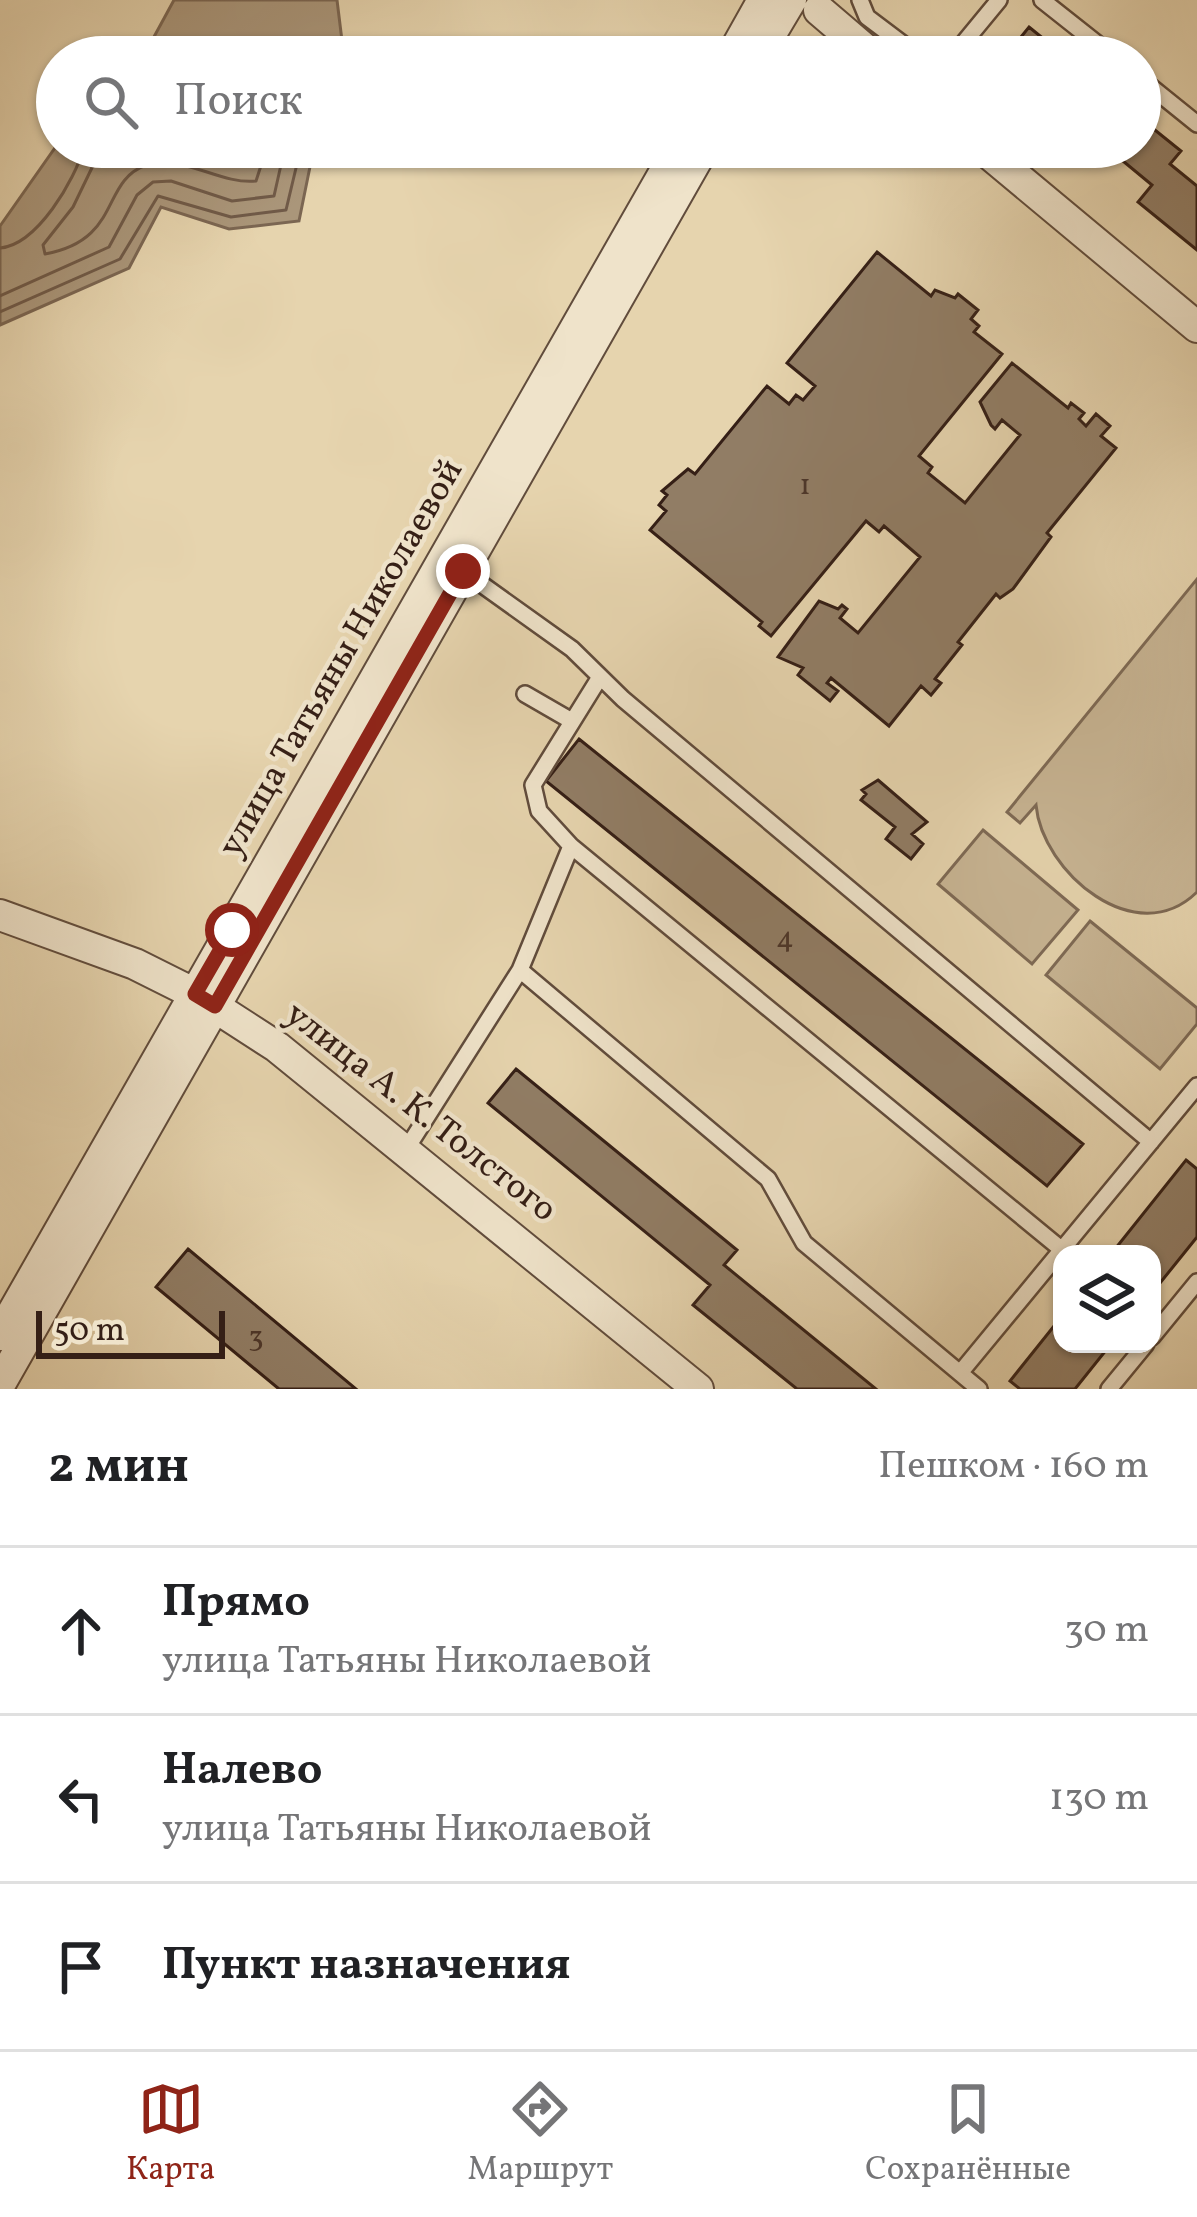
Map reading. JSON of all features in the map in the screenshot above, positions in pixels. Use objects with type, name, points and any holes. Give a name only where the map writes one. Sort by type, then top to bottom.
[{"type":"street","points":[[743,36],[763,0]]},
{"type":"street","points":[[776,36],[806,3],[848,36]]},
{"type":"street","name":"улица Татьяны Николаевой","points":[[0,1384],[205,1000],[668,168]]},
{"type":"street","name":"улица Татьяны Николаевой","points":[[0,1336],[463,571],[692,168]]},
{"type":"street","points":[[1006,168],[1197,327]]},
{"type":"street","name":"улица А. К. Толстого","points":[[0,915],[135,964],[205,1000],[406,1148],[698,1389]]},
{"type":"lane","points":[[860,0],[867,17],[892,36]]},
{"type":"lane","points":[[969,36],[999,0]]},
{"type":"lane","points":[[1042,0],[1087,36]]},
{"type":"lane","points":[[1161,95],[1197,124]]},
{"type":"lane","points":[[463,571],[572,649],[1151,1142]]},
{"type":"lane","points":[[600,677],[533,784],[539,811],[571,846],[1056,1245]]},
{"type":"lane","points":[[525,694],[570,720]]},
{"type":"lane","points":[[406,1148],[520,970],[571,846]]},
{"type":"lane","points":[[520,970],[768,1179],[804,1243],[979,1389]]},
{"type":"lane","points":[[1064,1245],[1197,1086]]},
{"type":"lane","points":[[960,1373],[1053,1259]]},
{"type":"lane","points":[[1161,1326],[1197,1282]]},
{"type":"lane","points":[[1108,1389],[1138,1353]]},
{"type":"shaded area","points":[[1197,579],[1197,892],[1173,908],[1147,913],[1121,909],[1073,878],[1042,830],[1036,805],[1020,823],[1007,812]]},
{"type":"shaded area","points":[[983,830],[1078,910],[1032,964],[938,884]]},
{"type":"shaded area","points":[[1090,921],[1197,1008],[1197,1024],[1160,1069],[1046,975]]},
{"type":"water","points":[[174,0],[337,0],[341,36],[154,36]]},
{"type":"water","points":[[41,168],[310,168],[299,221],[229,229],[161,207],[129,268],[0,325],[0,226]]},
{"type":"building","points":[[1161,135],[1181,151],[1170,164],[1197,186],[1197,250],[1138,202],[1152,185],[1131,168],[1161,168]]},
{"type":"building","points":[[877,252],[931,296],[935,290],[955,298],[958,294],[978,310],[971,319],[979,326],[974,332],[1002,354],[919,456],[932,467],[928,473],[965,503],[1020,435],[1002,420],[995,429],[980,402],[1012,363],[1068,408],[1071,403],[1084,413],[1079,419],[1086,426],[1096,414],[1110,426],[1101,436],[1116,448],[1047,533],[1051,537],[1013,589],[1000,598],[996,594],[958,642],[962,645],[935,679],[941,683],[931,695],[921,686],[889,726],[831,678],[827,683],[838,691],[830,701],[798,675],[803,668],[778,657],[819,601],[847,609],[840,618],[858,633],[920,557],[884,526],[879,532],[866,521],[771,636],[759,626],[762,622],[650,530],[666,511],[659,505],[667,495],[662,491],[688,469],[695,474],[767,386],[789,404],[796,395],[803,400],[815,386],[787,363]]},
{"type":"building","points":[[579,739],[1083,1144],[1047,1186],[546,781]]},
{"type":"building","points":[[878,780],[927,822],[912,834],[923,844],[911,859],[886,839],[895,827],[861,800],[866,794],[862,790]]},
{"type":"building","points":[[516,1069],[737,1250],[724,1265],[876,1389],[797,1389],[693,1305],[710,1285],[488,1103]]},
{"type":"building","points":[[1186,1160],[1197,1169],[1197,1237],[1161,1282],[1161,1245],[1118,1245]]},
{"type":"building","points":[[188,1249],[356,1389],[279,1389],[156,1287]]},
{"type":"building","points":[[1053,1327],[1053,1353],[1104,1353],[1075,1389],[1020,1389],[1010,1381]]},
{"type":"route","points":[[232,930],[195,994],[215,1006],[463,571]]}]
